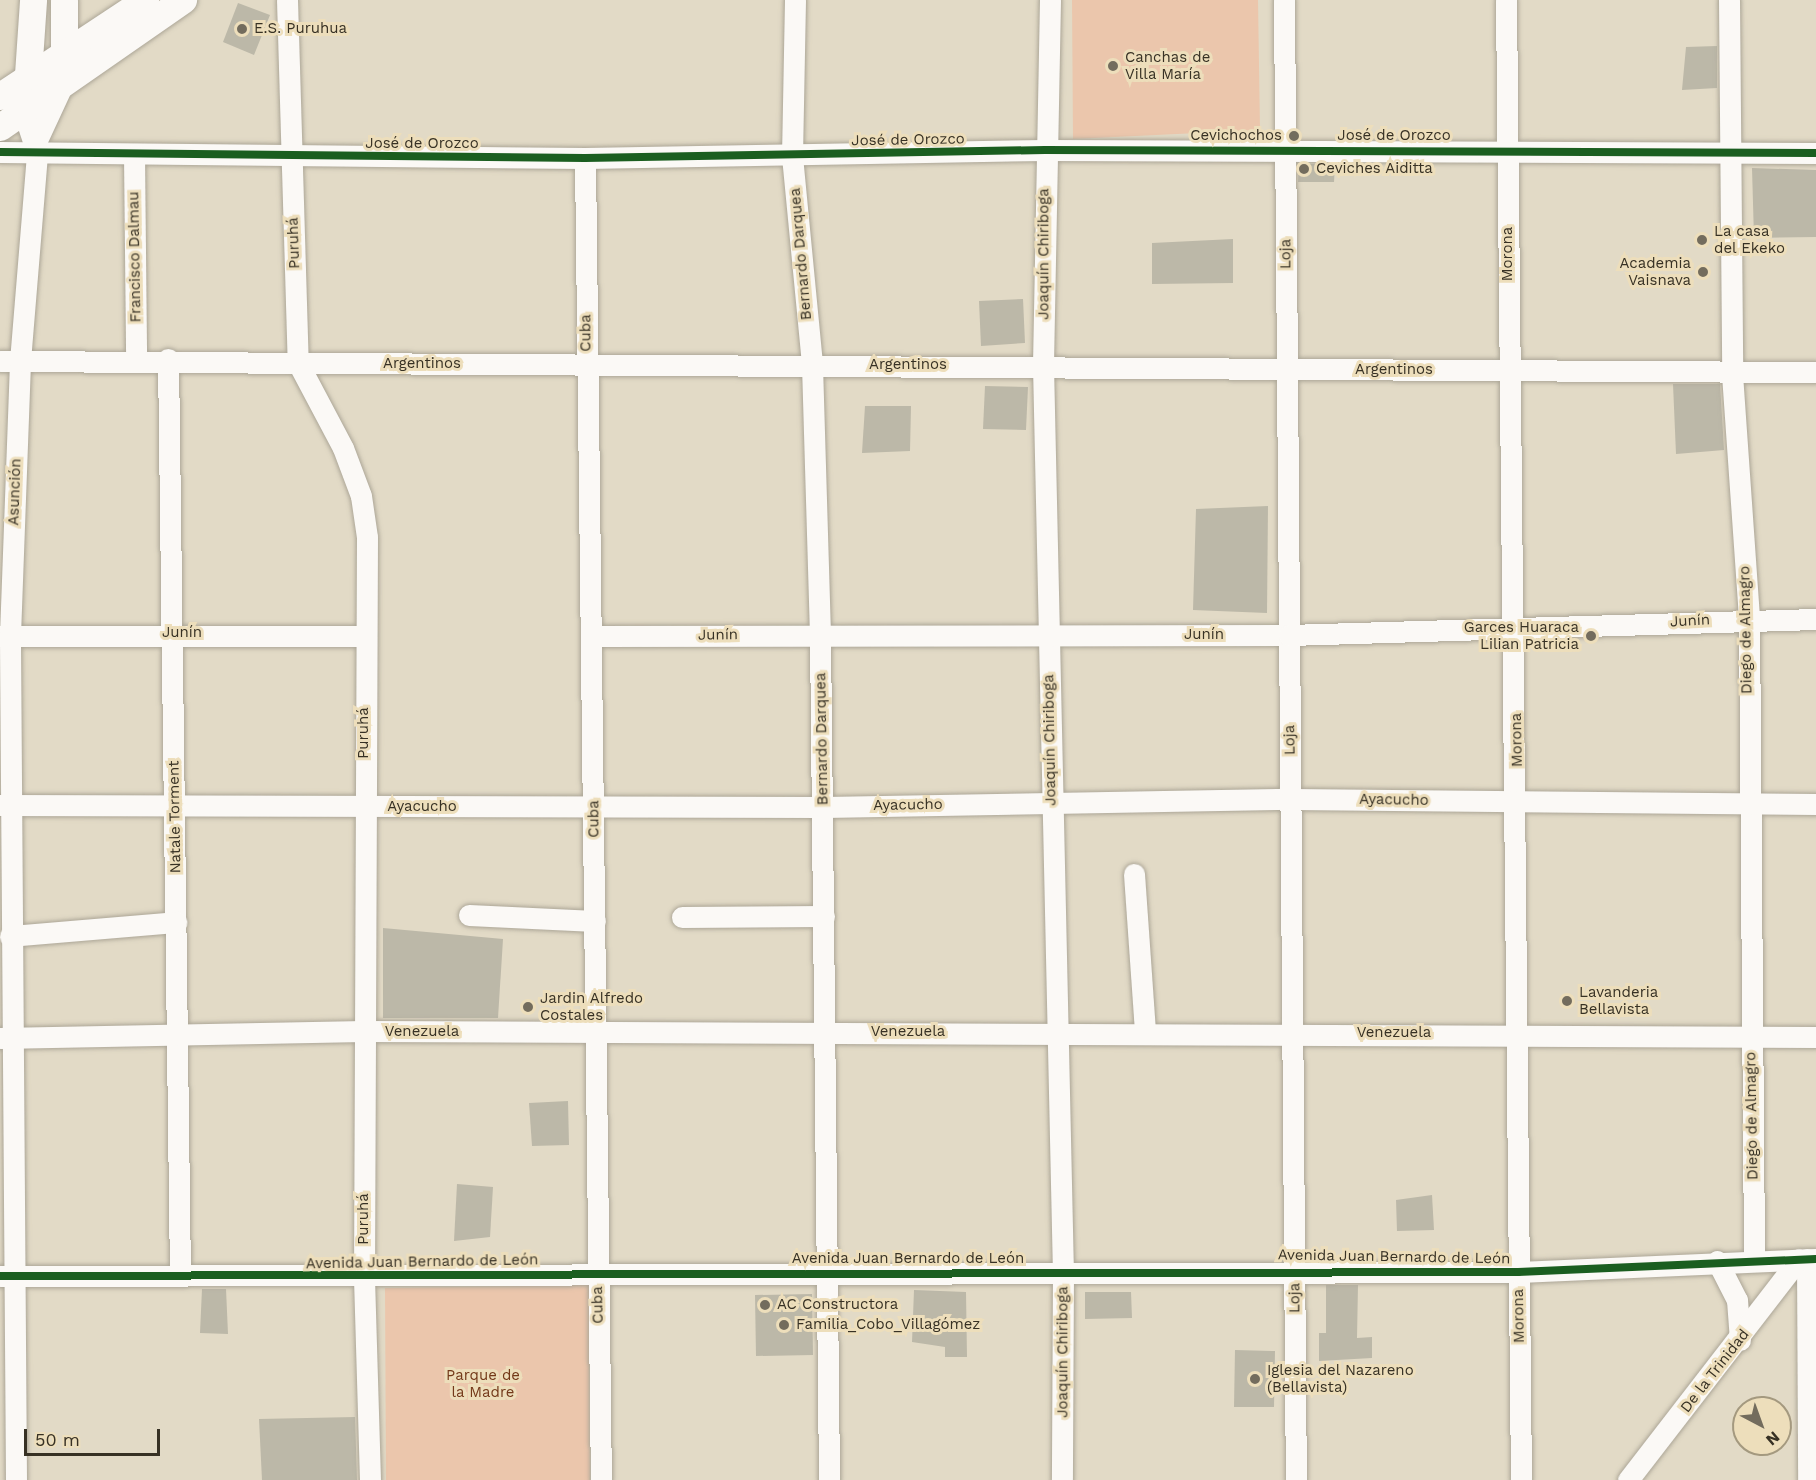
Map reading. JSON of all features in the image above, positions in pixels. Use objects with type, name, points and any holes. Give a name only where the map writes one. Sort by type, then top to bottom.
[{"type":"street","points":[[33,0],[30,76],[23,111],[37,147]]},
{"type":"street","points":[[63,84],[64,0]]},
{"type":"street","points":[[0,96],[146,0]]},
{"type":"street","points":[[0,127],[183,0]]},
{"type":"street","name":"Puruhá","points":[[287,0],[298,363],[343,448],[361,496],[367,537],[364,636],[364,1278],[370,1480]]},
{"type":"street","name":"Bernardo Darquea","points":[[795,0],[792,156],[812,365],[824,807],[829,1480]]},
{"type":"street","name":"Joaquín Chiriboga","points":[[1050,0],[1045,150],[1043,366],[1063,1273],[1062,1480]]},
{"type":"street","name":"Loja","points":[[1284,0],[1296,1480]]},
{"type":"street","name":"Morona","points":[[1506,0],[1508,371],[1518,801],[1515,1033],[1521,1480]]},
{"type":"street","name":"Diego de Almagro","points":[[1730,0],[1732,374],[1749,618],[1754,1260]]},
{"type":"street","name":"Asunción","points":[[16,1480],[6,1276],[5,1038],[10,936],[5,805],[5,635],[10,361],[37,147],[63,84]]},
{"type":"street","name":"José de Orozco","points":[[0,152],[37,147],[134,155],[585,158],[1045,150],[1286,149],[1732,150],[1816,153]]},
{"type":"street","name":"Francisco Dalmau","points":[[134,155],[136,359]]},
{"type":"street","name":"Cuba","points":[[585,158],[601,1480]]},
{"type":"street","name":"Argentinos","points":[[10,361],[168,359],[298,363],[1043,366],[1732,374],[1816,372]]},
{"type":"street","name":"Natale Torment","points":[[168,359],[180,1276]]},
{"type":"street","name":"Junín","points":[[592,636],[1289,635],[1515,630],[1749,618],[1816,620]]},
{"type":"street","name":"Junín","points":[[5,635],[172,633],[364,636]]},
{"type":"street","name":"Ayacucho","points":[[5,805],[824,807],[1291,799],[1816,804]]},
{"type":"street","points":[[1134,874],[1145,1033]]},
{"type":"street","points":[[469,915],[595,921]]},
{"type":"street","points":[[682,917],[824,916]]},
{"type":"street","points":[[10,936],[176,922]]},
{"type":"street","name":"Venezuela","points":[[5,1038],[178,1039],[364,1031],[1515,1033],[1816,1036]]},
{"type":"street","points":[[1808,1259],[1808,1480]]},
{"type":"street","name":"Avenida Juan Bernardo de León","points":[[6,1276],[364,1278],[826,1271],[1063,1273],[1295,1269],[1518,1272],[1717,1261],[1808,1259]]},
{"type":"street","name":"De la Trinidad","points":[[1628,1480],[1808,1259]]},
{"type":"street","points":[[1717,1261],[1737,1300],[1740,1340]]},
{"type":"green space","points":[[1072,0],[1258,0],[1260,130],[1073,139]]},
{"type":"green space","name":"Parque de la Madre","points":[[589,1285],[590,1480],[386,1480],[385,1288]]},
{"type":"building","points":[[238,3],[270,15],[254,55],[223,42]]},
{"type":"building","points":[[1717,46],[1717,88],[1682,90],[1686,47]]},
{"type":"building","points":[[1299,164],[1335,164],[1334,182],[1298,182]]},
{"type":"building","points":[[1752,168],[1816,170],[1816,237],[1754,238]]},
{"type":"building","points":[[1233,239],[1233,283],[1152,284],[1152,243]]},
{"type":"building","points":[[1023,299],[1025,343],[981,346],[979,301]]},
{"type":"building","points":[[1673,384],[1720,384],[1724,450],[1676,454]]},
{"type":"building","points":[[985,386],[1028,387],[1026,430],[983,429]]},
{"type":"building","points":[[865,406],[911,406],[910,451],[862,453]]},
{"type":"building","points":[[1268,506],[1267,613],[1193,610],[1196,509]]},
{"type":"building","points":[[383,928],[503,939],[498,1018],[383,1018]]},
{"type":"building","points":[[568,1101],[569,1145],[532,1146],[529,1103]]},
{"type":"building","points":[[457,1184],[493,1187],[490,1237],[454,1241]]},
{"type":"building","points":[[1432,1195],[1434,1230],[1397,1231],[1396,1200]]},
{"type":"building","points":[[1326,1285],[1358,1285],[1357,1338],[1372,1337],[1372,1358],[1319,1361],[1319,1333],[1326,1333]]},
{"type":"building","points":[[202,1289],[226,1289],[228,1334],[200,1333]]},
{"type":"building","points":[[914,1290],[966,1292],[967,1357],[945,1357],[945,1347],[912,1342]]},
{"type":"building","points":[[1085,1292],[1131,1292],[1132,1318],[1085,1319]]},
{"type":"building","name":"Familia_Cobo_Villagómez","points":[[812,1294],[813,1355],[756,1356],[755,1295]]},
{"type":"building","name":"Iglesia del Nazareno (Bellavista)","points":[[1235,1350],[1275,1351],[1274,1407],[1234,1407]]},
{"type":"building","points":[[355,1417],[357,1480],[262,1480],[259,1419]]},
{"type":"cycle path","points":[[0,152],[585,158],[1045,150],[1816,153]]},
{"type":"cycle path","points":[[0,1276],[1518,1272],[1816,1259]]},
{"type":"place","name":"E.S. Puruhua","points":[[242,29]]},
{"type":"place","name":"Canchas de Villa María","points":[[1113,66]]},
{"type":"place","name":"Cevichochos","points":[[1294,136]]},
{"type":"place","name":"Ceviches Aiditta","points":[[1304,169]]},
{"type":"place","name":"La casa del Ekeko","points":[[1702,240]]},
{"type":"place","name":"Academia Vaisnava","points":[[1703,272]]},
{"type":"place","name":"Garces Huaraca Lilian Patricia","points":[[1591,636]]},
{"type":"place","name":"Lavanderia Bellavista","points":[[1567,1001]]},
{"type":"place","name":"Jardin Alfredo Costales","points":[[528,1007]]},
{"type":"place","name":"AC Constructora","points":[[765,1305]]},
{"type":"place","name":"Familia_Cobo_Villagómez","points":[[784,1325]]},
{"type":"place","name":"Iglesia del Nazareno (Bellavista)","points":[[1255,1379]]}]
